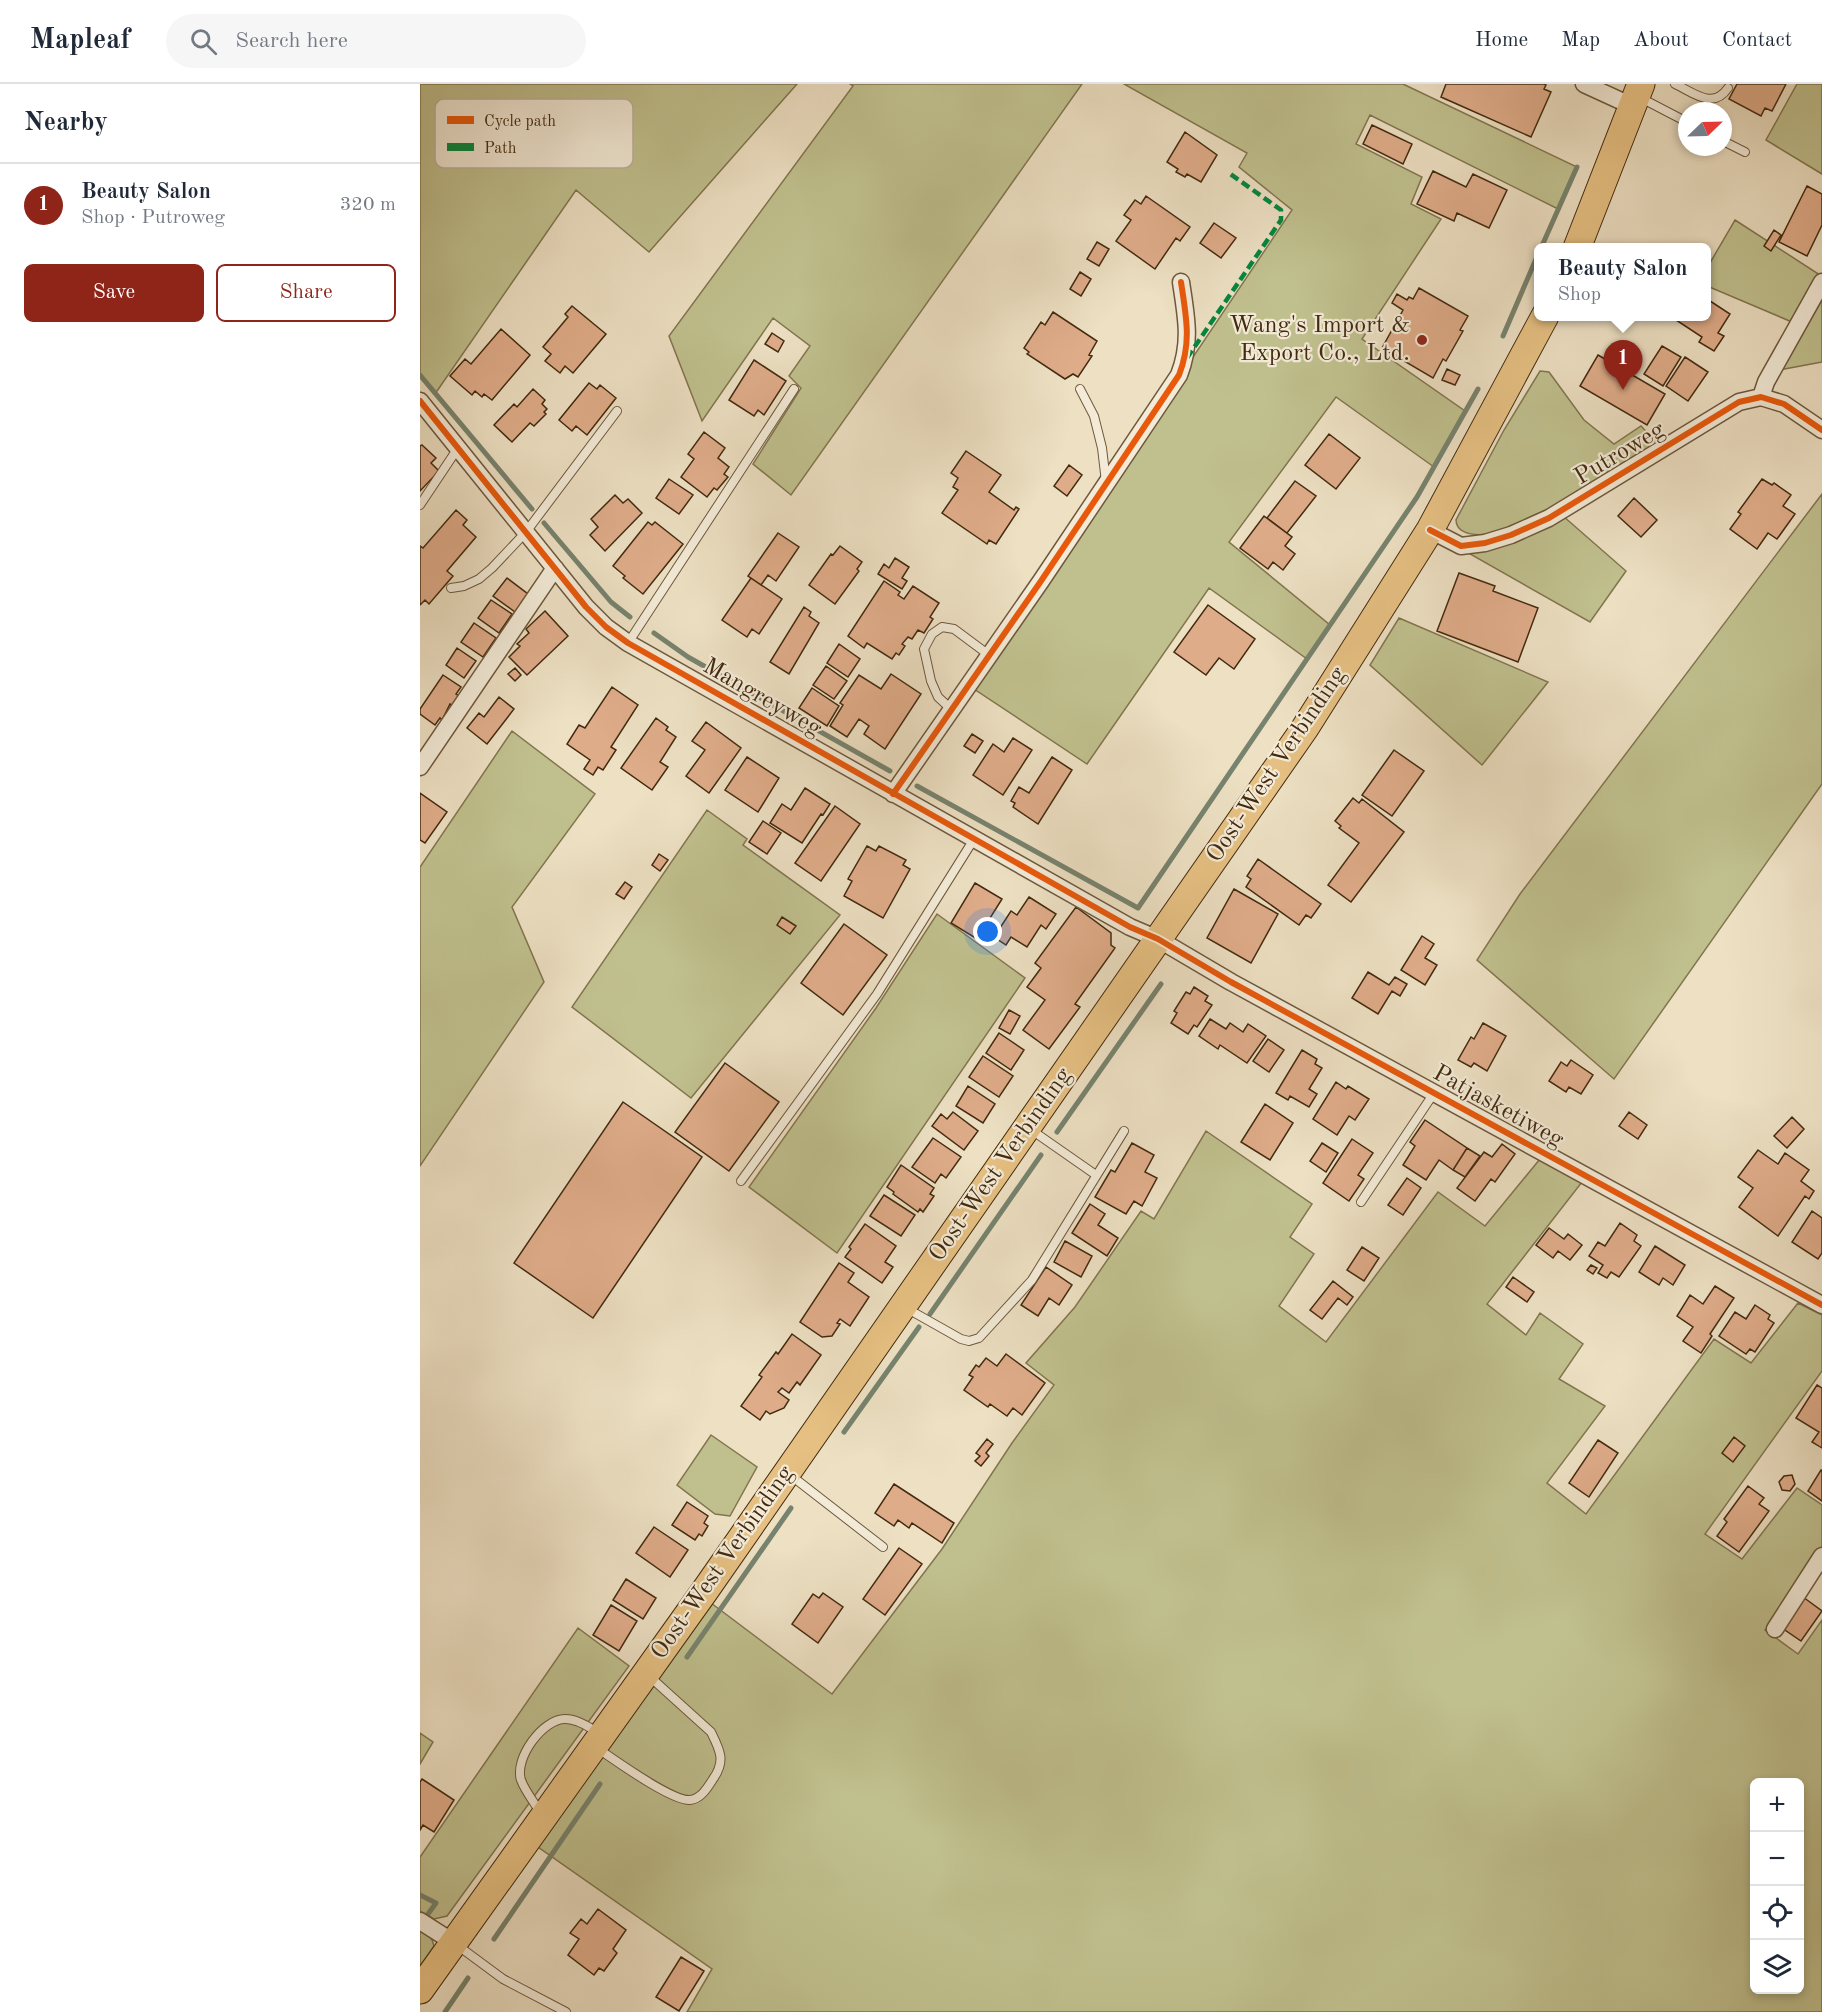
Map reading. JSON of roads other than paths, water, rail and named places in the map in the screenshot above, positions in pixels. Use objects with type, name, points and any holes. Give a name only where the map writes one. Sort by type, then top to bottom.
[{"type":"main road","points":[[1579,243],[1636,95]]},
{"type":"main road","name":"Oost-West Verbinding","points":[[420,1990],[599,1741],[1305,728],[1430,530],[1542,321]]},
{"type":"street","points":[[1584,84],[1636,95]]},
{"type":"street","points":[[893,794],[1179,375],[1185,360],[1188,334],[1181,282]]},
{"type":"street","points":[[1822,282],[1766,381],[1761,397],[1784,405],[1822,430]]},
{"type":"street","name":"Putroweg","points":[[1430,530],[1461,546],[1485,543],[1511,535],[1549,518],[1739,402],[1761,397]]},
{"type":"street","name":"Mangreyweg","points":[[420,401],[586,607],[628,644],[1130,927],[1158,939]]},
{"type":"street","points":[[420,767],[555,568]]},
{"type":"street","name":"Patjasketiweg","points":[[1158,939],[1231,982],[1822,1305]]},
{"type":"street","points":[[1775,1629],[1822,1556]]},
{"type":"street","points":[[420,1921],[453,1942]]},
{"type":"lane","points":[[1676,84],[1710,100],[1717,99],[1728,88]]},
{"type":"lane","points":[[1636,95],[1678,117]]},
{"type":"lane","points":[[1732,146],[1745,152]]},
{"type":"lane","points":[[1080,388],[1094,416],[1102,448],[1106,483]]},
{"type":"lane","points":[[628,644],[794,389]]},
{"type":"lane","points":[[451,588],[464,586],[479,579],[526,532],[617,411]]},
{"type":"lane","points":[[420,505],[458,448]]},
{"type":"lane","points":[[951,709],[938,697],[926,662],[924,649],[932,634],[942,627],[954,629],[989,655]]},
{"type":"lane","points":[[741,1181],[877,994],[974,839]]},
{"type":"lane","points":[[1361,1202],[1434,1093]]},
{"type":"lane","points":[[1027,1127],[1096,1175]]},
{"type":"lane","points":[[902,1305],[961,1339],[969,1341],[979,1338],[1032,1280],[1124,1131]]},
{"type":"lane","points":[[786,1472],[883,1547]]},
{"type":"lane","points":[[544,1818],[521,1780],[520,1767],[523,1756],[531,1743],[545,1727],[556,1720],[575,1720],[599,1741],[675,1797],[691,1800],[703,1793],[721,1769],[721,1756],[711,1732],[646,1673]]},
{"type":"lane","points":[[453,1942],[503,1979],[566,2012]]},
{"type":"waterway","points":[[1543,243],[1577,167]]},
{"type":"waterway","points":[[1503,336],[1534,264]]},
{"type":"waterway","points":[[420,375],[532,509]]},
{"type":"waterway","points":[[917,786],[1138,908],[1417,497],[1478,389]]},
{"type":"waterway","points":[[544,523],[611,602],[630,617]]},
{"type":"waterway","points":[[654,633],[688,657],[890,771]]},
{"type":"waterway","points":[[1057,1132],[1161,984]]},
{"type":"waterway","points":[[930,1314],[1041,1155]]},
{"type":"waterway","points":[[844,1432],[919,1327]]},
{"type":"waterway","points":[[687,1657],[791,1508]]},
{"type":"waterway","points":[[494,1939],[600,1784]]},
{"type":"waterway","points":[[420,1895],[436,1903],[428,1914]]},
{"type":"waterway","points":[[445,2012],[468,1978]]},
{"type":"place","name":"Wang's Import & Export Co., Ltd.","points":[[1422,340]]},
{"type":"place","name":"Beauty Salon","points":[[1623,390]]}]
